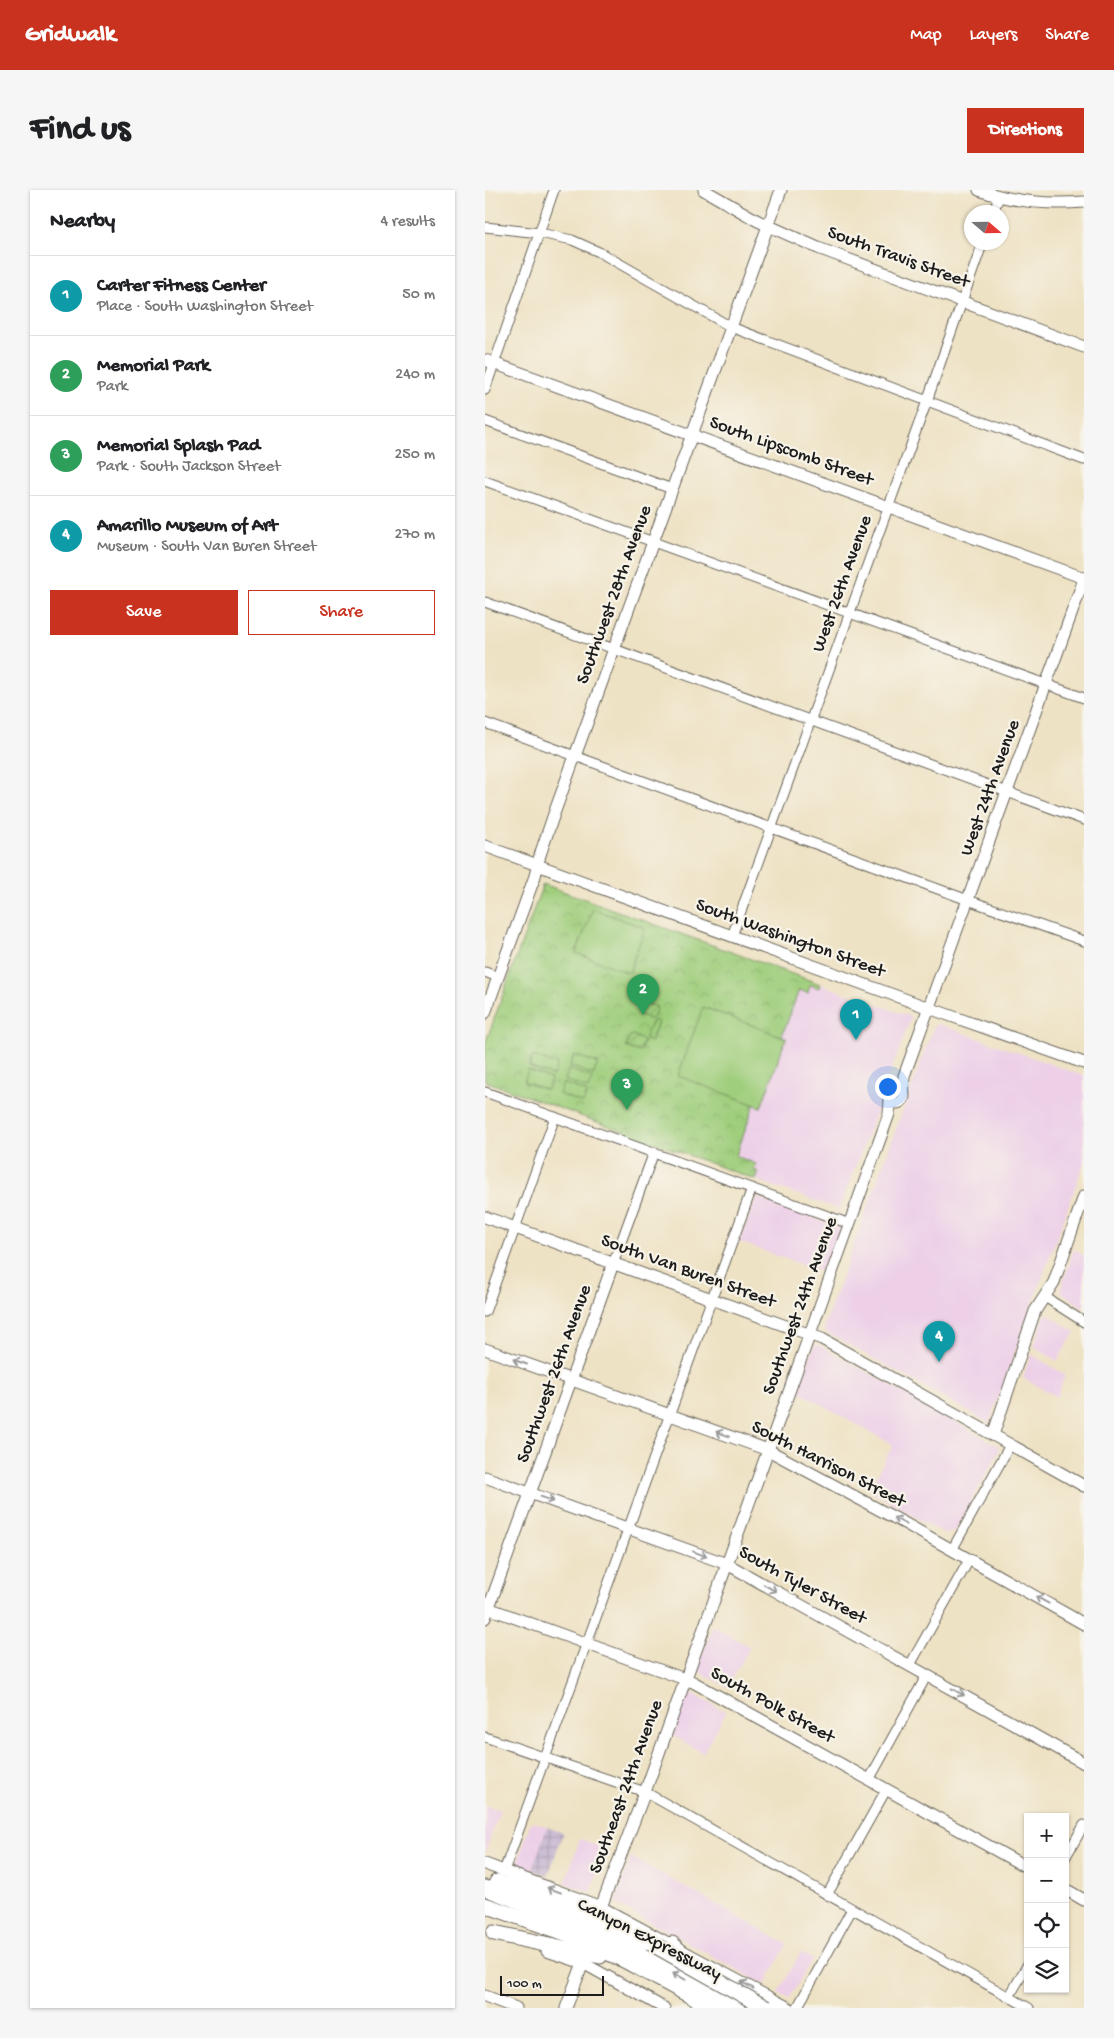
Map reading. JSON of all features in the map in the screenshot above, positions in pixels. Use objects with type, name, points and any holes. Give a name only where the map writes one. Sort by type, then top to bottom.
[{"type":"highway","points":[[485,1878],[602,1919],[649,1942],[766,2008]]},
{"type":"highway","name":"Canyon Expressway","points":[[485,1888],[596,1931],[640,1953],[737,2008]]},
{"type":"highway","name":"Canyon Expressway","points":[[485,1905],[568,1934],[626,1961],[713,2008]]},
{"type":"highway","points":[[490,1931],[626,1961]]},
{"type":"highway","points":[[672,1944],[705,1975],[747,2008]]},
{"type":"main road","name":"South Travis Street","points":[[705,190],[767,226],[837,256],[1084,347]]},
{"type":"main road","name":"Southwest 28th Avenue","points":[[485,1013],[671,489],[781,190]]},
{"type":"main road","points":[[979,190],[999,197],[1040,203],[1084,202]]},
{"type":"main road","name":"South Lipscomb Street","points":[[490,362],[1084,578]]},
{"type":"main road","name":"West 24th Avenue","points":[[928,1008],[1008,792],[1084,578]]},
{"type":"main road","name":"South Washington Street","points":[[485,846],[1084,1063]]},
{"type":"main road","name":"Southwest 24th Avenue","points":[[685,1679],[850,1224],[889,1114],[894,1094],[904,1076],[928,1008]]},
{"type":"main road","points":[[993,1435],[1035,1311],[1054,1282],[1084,1196]]},
{"type":"main road","name":"South Van Buren Street","points":[[485,1218],[822,1339],[1084,1486]]},
{"type":"main road","name":"Southwest 26th Avenue","points":[[486,1611],[613,1264]]},
{"type":"main road","name":"South Harrison Street","points":[[485,1349],[768,1450],[1084,1624]]},
{"type":"main road","name":"South Tyler Street","points":[[485,1477],[727,1564],[1084,1763]]},
{"type":"main road","name":"South Polk Street","points":[[486,1611],[586,1643],[685,1679],[1024,1866]]},
{"type":"main road","name":"Southeast 24th Avenue","points":[[601,1907],[645,1792],[685,1679]]},
{"type":"main road","points":[[485,1864],[601,1907],[789,2008]]},
{"type":"main road","points":[[1069,1894],[1084,1900]]},
{"type":"main road","points":[[490,1931],[583,1963],[664,2008]]},
{"type":"main road","points":[[566,2008],[583,1963]]},
{"type":"main road","points":[[485,1996],[516,2008]]},
{"type":"street","points":[[485,390],[490,362],[540,233],[554,190]]},
{"type":"street","points":[[996,205],[999,197]]},
{"type":"street","points":[[485,227],[540,233],[572,240],[587,246],[731,327],[1084,460]]},
{"type":"street","name":"West 26th Avenue","points":[[732,936],[980,250]]},
{"type":"street","points":[[485,421],[671,489]]},
{"type":"street","points":[[485,481],[1084,698]]},
{"type":"street","points":[[485,602],[810,722],[1084,820]]},
{"type":"street","points":[[485,723],[1084,941]]},
{"type":"street","points":[[485,972],[498,977]]},
{"type":"street","points":[[485,1092],[850,1224]]},
{"type":"street","points":[[485,1312],[555,1117]]},
{"type":"street","name":"Southwest 26th Avenue","points":[[613,1264],[654,1152]]},
{"type":"street","points":[[504,1871],[752,1188]]},
{"type":"street","points":[[1045,1297],[1084,1322]]},
{"type":"street","points":[[952,1550],[1010,1445]]},
{"type":"street","points":[[910,1665],[969,1560]]},
{"type":"street","points":[[869,1780],[927,1675]]},
{"type":"street","points":[[485,1737],[645,1792],[1027,2007]]},
{"type":"street","points":[[827,1895],[886,1790]]},
{"type":"street","points":[[1069,1851],[1084,1825]]},
{"type":"street","points":[[797,2008],[852,1909]]},
{"type":"street","points":[[1009,1997],[1024,1971]]},
{"type":"shaded area","points":[[820,984],[911,1017],[889,1076],[881,1078],[874,1096],[879,1102],[877,1110],[839,1209],[756,1180],[759,1172],[736,1157],[754,1104],[761,1106],[786,1038],[782,1036],[799,990],[810,985],[818,988]]},
{"type":"shaded area","points":[[938,1024],[1084,1076],[1084,1163],[989,1423],[826,1332],[824,1326],[934,1026]]},
{"type":"shaded area","points":[[757,1197],[840,1227],[841,1229],[825,1273],[739,1242]]},
{"type":"shaded area","points":[[1074,1249],[1084,1256],[1084,1308],[1060,1291]]},
{"type":"shaded area","points":[[1048,1314],[1075,1332],[1057,1361],[1034,1346],[1045,1315]]},
{"type":"shaded area","points":[[819,1345],[998,1446],[999,1451],[955,1531],[945,1534],[869,1490],[893,1445],[798,1391],[814,1346]]},
{"type":"shaded area","points":[[1031,1354],[1065,1375],[1057,1397],[1023,1378]]},
{"type":"shaded area","points":[[713,1626],[750,1647],[727,1687],[698,1671],[697,1667]]},
{"type":"shaded area","points":[[691,1693],[726,1712],[703,1753],[672,1735],[687,1696]]},
{"type":"shaded area","points":[[485,1805],[500,1810],[485,1853]]},
{"type":"shaded area","points":[[531,1821],[547,1827],[532,1870],[517,1864]]},
{"type":"shaded area","points":[[547,1827],[563,1833],[548,1876],[532,1870]]},
{"type":"shaded area","points":[[580,1839],[606,1849],[590,1893],[565,1883]]},
{"type":"shaded area","points":[[631,1857],[787,1944],[765,1985],[615,1903]]},
{"type":"shaded area","points":[[801,1952],[812,1959],[789,1999],[778,1993]]},
{"type":"green space","points":[[543,884],[820,984],[819,988],[810,985],[808,993],[799,990],[782,1036],[786,1038],[761,1107],[754,1105],[736,1156],[756,1164],[754,1170],[759,1172],[756,1180],[485,1081],[485,1044]]},
{"type":"green space","points":[[593,909],[645,928],[629,973],[576,953]]},
{"type":"green space","points":[[643,1002],[657,1007],[653,1018],[649,1019],[640,1015]]},
{"type":"green space","points":[[703,1007],[786,1038],[761,1107],[678,1076]]},
{"type":"green space","points":[[654,1020],[658,1022],[651,1042],[646,1040],[645,1037]]},
{"type":"green space","points":[[633,1035],[644,1041],[640,1052],[626,1047],[630,1036]]},
{"type":"green space","points":[[574,1055],[598,1063],[593,1075],[570,1066]]},
{"type":"green space","points":[[533,1056],[557,1065],[553,1076],[529,1067]]},
{"type":"green space","points":[[569,1069],[592,1078],[588,1089],[565,1080]]},
{"type":"green space","points":[[528,1070],[551,1079],[547,1090],[524,1082]]},
{"type":"green space","points":[[563,1083],[587,1092],[583,1103],[559,1094]]},
{"type":"place","name":"Memorial Park","points":[[643,1015]]},
{"type":"place","name":"Carter Fitness Center","points":[[856,1040]]},
{"type":"place","name":"Memorial Splash Pad","points":[[627,1110]]},
{"type":"place","name":"Amarillo Museum of Art","points":[[939,1362]]}]
